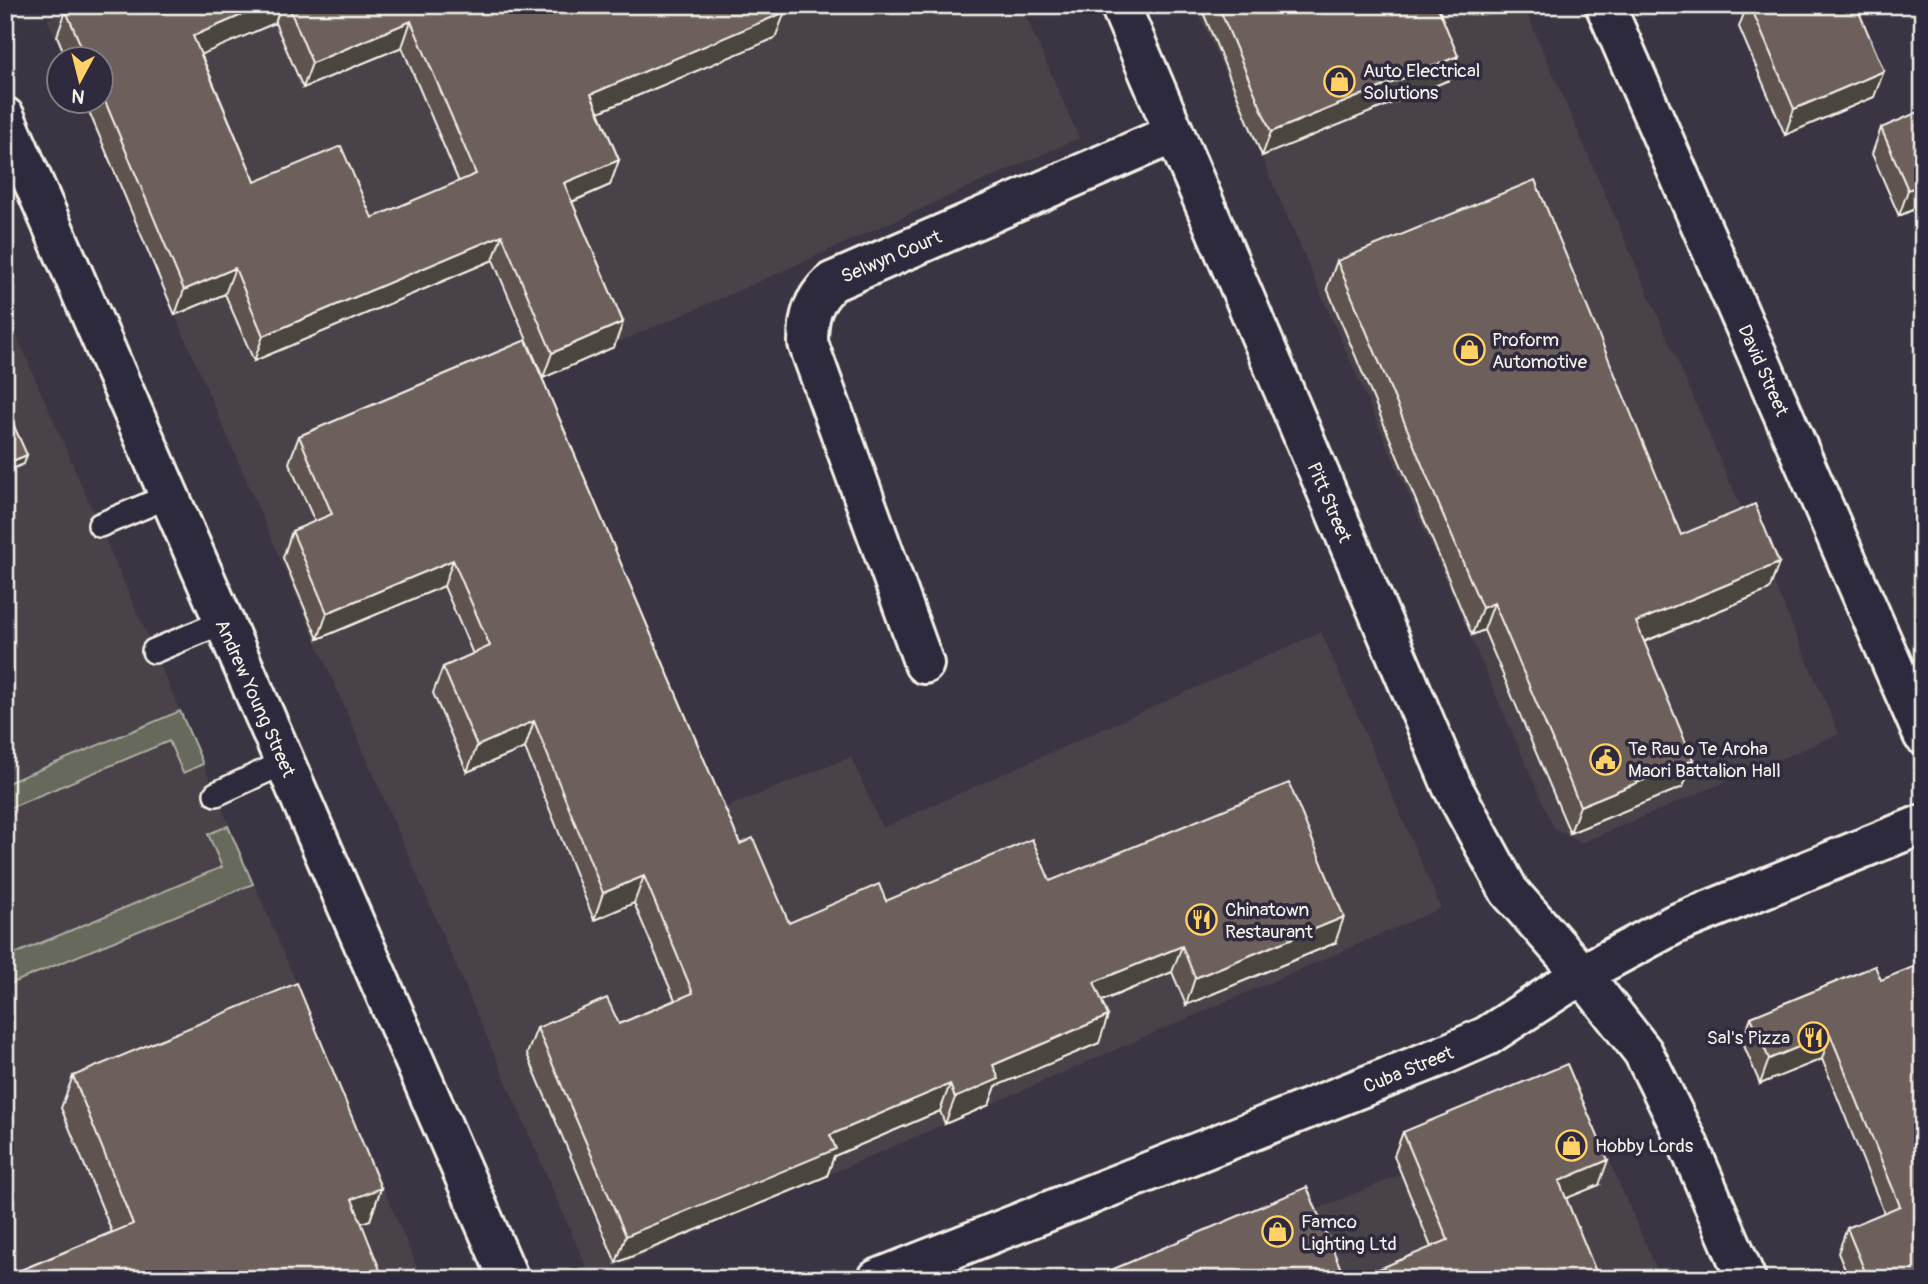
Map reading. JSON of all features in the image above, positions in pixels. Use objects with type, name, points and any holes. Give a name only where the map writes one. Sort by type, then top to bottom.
[{"type":"street","name":"Pitt Street","points":[[1120,5],[1452,786],[1509,891],[1582,974],[1643,1052],[1686,1139],[1746,1279]]},
{"type":"street","name":"David Street","points":[[1605,5],[1923,735]]},
{"type":"street","name":"Andrew Young Street","points":[[5,117],[509,1279]]},
{"type":"street","name":"Selwyn Court","points":[[924,664],[808,343],[808,318],[816,296],[832,282],[1173,134]]},
{"type":"street","name":"Cuba Street","points":[[899,1275],[1444,1055],[1486,1036],[1582,974],[1675,924],[1923,824]]},
{"type":"lane","points":[[100,525],[169,496]]},
{"type":"lane","points":[[154,650],[223,622]]},
{"type":"lane","points":[[216,794],[285,762]]},
{"type":"shaded area","points":[[79,5],[1021,5],[1079,138],[722,298],[534,378],[720,810],[851,757],[882,828],[1321,632],[1441,908],[591,1278],[89,116],[116,116],[116,46],[59,46],[47,19]]},
{"type":"shaded area","points":[[1195,5],[1523,5],[1839,734],[1581,843],[1554,828]]},
{"type":"shaded area","points":[[5,309],[216,794],[422,1279],[5,1279]]},
{"type":"shaded area","points":[[1582,1099],[1661,1279],[1150,1279]]},
{"type":"green space","points":[[180,711],[203,764],[183,773],[169,741],[5,810],[5,784]]},
{"type":"green space","points":[[228,826],[253,884],[5,986],[5,958],[222,867],[208,834]]},
{"type":"building","points":[[79,5],[265,5],[193,36],[255,182],[341,146],[372,218],[476,174],[411,21],[312,63],[288,5],[782,5],[785,12],[591,94],[619,160],[564,183],[623,322],[552,353],[502,235],[263,336],[235,268],[184,290],[111,116],[116,116],[116,46],[81,46],[66,11]]},
{"type":"building","points":[[1218,5],[1437,5],[1458,56],[1271,132]]},
{"type":"building","points":[[1750,5],[1856,5],[1884,71],[1794,109]]},
{"type":"building","points":[[1923,110],[1923,184],[1908,190],[1881,128]]},
{"type":"building","points":[[1535,180],[1681,535],[1755,504],[1779,563],[1636,622],[1693,760],[1580,806],[1494,603],[1482,608],[1337,261]]},
{"type":"building","points":[[526,340],[740,844],[753,838],[789,923],[879,884],[886,901],[1032,839],[1050,881],[1289,783],[1344,917],[1195,978],[1182,946],[1094,982],[1108,1016],[993,1065],[999,1079],[955,1098],[950,1084],[830,1135],[836,1149],[626,1236],[537,1028],[607,998],[619,1024],[693,993],[644,876],[603,893],[534,721],[477,746],[443,667],[490,646],[453,560],[327,613],[292,531],[332,514],[299,436]]},
{"type":"building","points":[[5,406],[27,455],[5,464]]},
{"type":"building","points":[[1923,963],[1923,1279],[1868,1279],[1847,1228],[1900,1206],[1830,1034],[1769,1059],[1751,1017],[1875,966],[1881,980]]},
{"type":"building","points":[[297,983],[381,1188],[352,1199],[382,1275],[372,1279],[5,1279],[5,1267],[9,1275],[133,1224],[73,1076]]},
{"type":"building","points":[[1567,1064],[1608,1160],[1559,1181],[1599,1279],[1355,1279],[1448,1240],[1403,1132]]},
{"type":"building","points":[[1307,1187],[1345,1279],[1090,1279]]},
{"type":"place","name":"Auto Electrical Solutions","points":[[1340,81]]},
{"type":"place","name":"Proform Automotive","points":[[1469,350]]},
{"type":"place","name":"Te Rau o Te Aroha Maori Battalion Hall","points":[[1605,759]]},
{"type":"place","name":"Chinatown Restaurant","points":[[1202,920]]},
{"type":"place","name":"Sal's Pizza","points":[[1813,1037]]},
{"type":"place","name":"Hobby Lords","points":[[1572,1145]]},
{"type":"place","name":"Famco Lighting Ltd","points":[[1278,1232]]}]
